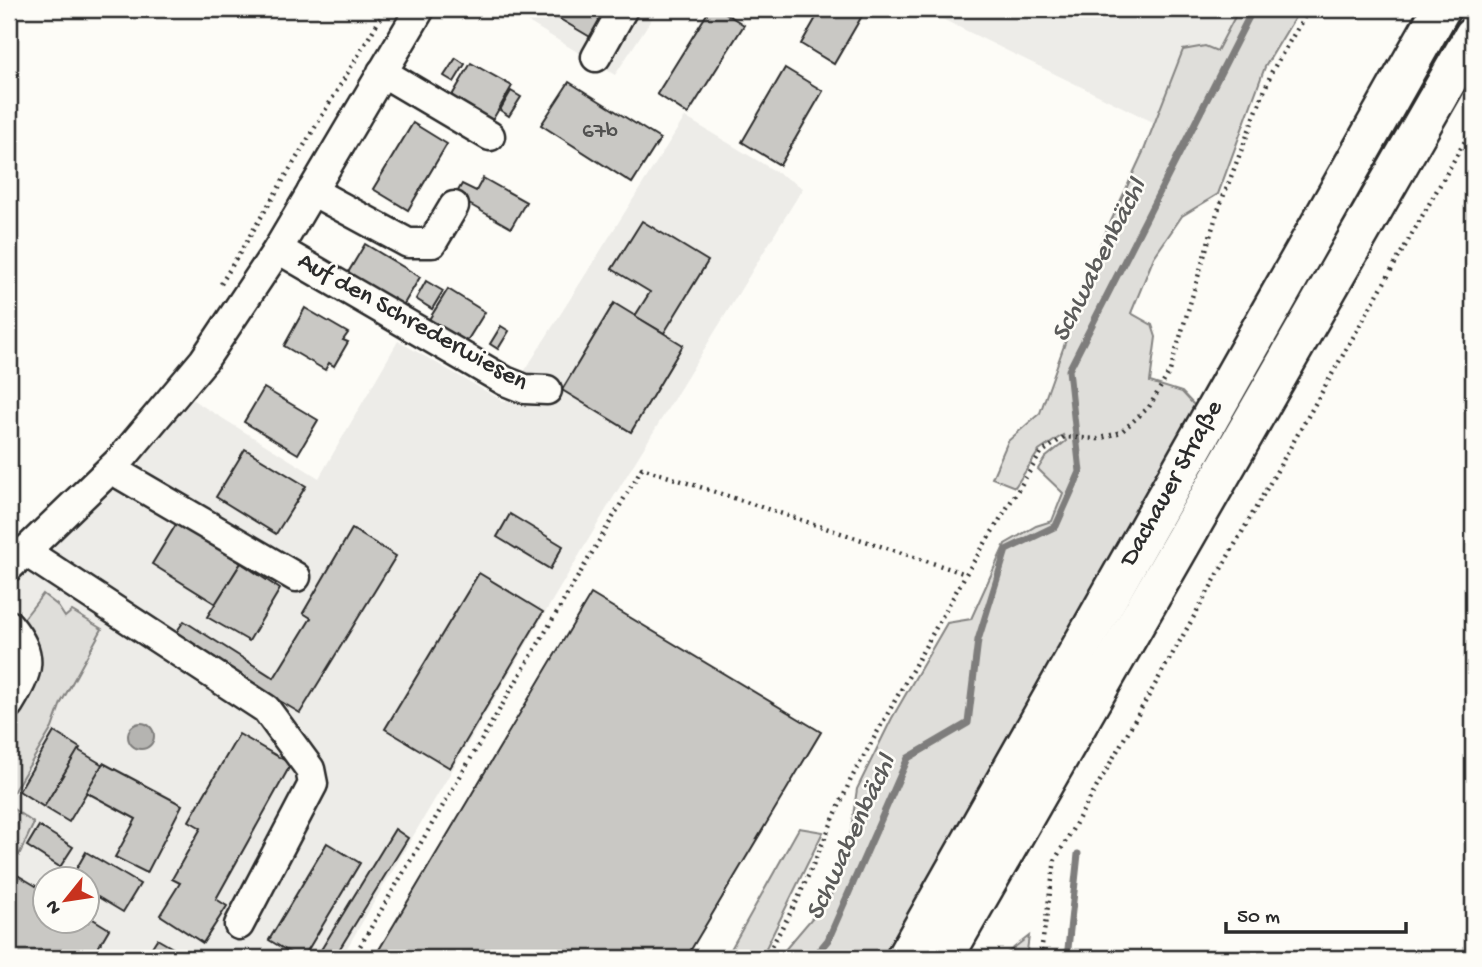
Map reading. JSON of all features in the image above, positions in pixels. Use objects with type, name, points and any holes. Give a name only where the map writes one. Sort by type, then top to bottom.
[{"type":"main road","name":"Dachauer Straße","points":[[905,958],[1441,9]]},
{"type":"main road","name":"Dachauer Straße","points":[[944,958],[1473,36]]},
{"type":"street","name":"Auf den Schrederwiesen","points":[[17,559],[111,469],[204,360],[278,249],[420,9]]},
{"type":"street","points":[[596,57],[623,9]]},
{"type":"street","points":[[382,72],[490,136]]},
{"type":"street","points":[[312,191],[408,243],[432,243],[454,206]]},
{"type":"street","name":"Auf den Schrederwiesen","points":[[278,249],[505,381],[536,392],[547,390]]},
{"type":"street","points":[[111,469],[296,577]]},
{"type":"street","points":[[17,559],[267,709],[310,769],[313,784],[239,925]]},
{"type":"street","points":[[9,625],[25,650],[29,666],[9,704]]},
{"type":"path","points":[[214,295],[386,9]]},
{"type":"path","points":[[765,958],[797,901],[851,779],[966,573],[1041,453],[1064,438],[1098,439],[1121,432],[1149,407],[1170,371],[1217,213],[1272,71],[1310,9]]},
{"type":"path","points":[[1040,958],[1055,860],[1061,848],[1473,127]]},
{"type":"path","points":[[353,958],[642,468],[966,573]]},
{"type":"shaded area","points":[[507,9],[658,9],[615,75]]},
{"type":"shaded area","points":[[922,9],[1239,9],[1216,51],[1183,50],[1155,123]]},
{"type":"shaded area","points":[[1239,9],[1300,9],[1265,67],[1218,194],[1182,216],[1154,257],[1131,313],[1152,325],[1156,337],[1150,382],[1182,392],[1194,405],[1194,422],[889,958],[778,958],[830,897],[847,857],[857,789],[892,718],[947,623],[971,619],[1005,544],[1036,526],[1052,521],[1063,493],[1038,469],[1045,458],[1066,441],[1063,435],[1039,451],[1015,487],[992,478],[1008,441],[1040,413],[1100,245],[1144,150],[1183,50],[1205,46],[1217,51]]},
{"type":"shaded area","points":[[685,117],[803,188],[613,498],[341,958],[9,958],[9,746],[31,631],[9,588],[193,400],[319,478],[398,341],[505,402]]},
{"type":"shaded area","points":[[43,594],[57,605],[65,617],[72,611],[102,629],[61,703],[52,728],[9,799],[9,724],[31,686],[22,621]]},
{"type":"shaded area","points":[[141,723],[150,727],[154,736],[150,745],[141,749],[132,745],[128,736],[132,727]]},
{"type":"shaded area","points":[[9,806],[34,823],[19,855],[9,849]]},
{"type":"shaded area","points":[[799,828],[823,832],[767,946],[760,958],[726,958]]},
{"type":"shaded area","points":[[1029,936],[1026,958],[1001,958]]},
{"type":"building","points":[[543,9],[616,9],[597,41]]},
{"type":"building","points":[[710,9],[719,9],[744,25],[688,114],[657,94]]},
{"type":"building","points":[[821,9],[866,9],[834,64],[801,44]]},
{"type":"building","points":[[456,58],[465,64],[454,82],[444,76]]},
{"type":"building","points":[[471,63],[512,86],[488,128],[447,104]]},
{"type":"building","points":[[785,68],[823,91],[780,165],[742,142]]},
{"type":"building","points":[[569,82],[660,139],[632,183],[541,125]]},
{"type":"building","points":[[511,91],[521,97],[509,116],[500,110]]},
{"type":"building","points":[[413,123],[447,144],[408,210],[373,189]]},
{"type":"building","points":[[483,178],[526,202],[511,228],[455,196],[462,184],[476,191]]},
{"type":"building","points":[[642,221],[708,261],[664,333],[635,316],[650,292],[612,269]]},
{"type":"building","points":[[365,244],[420,277],[398,314],[343,281]]},
{"type":"building","points":[[426,281],[443,291],[432,309],[416,299]]},
{"type":"building","points":[[448,289],[485,312],[462,349],[425,326]]},
{"type":"building","points":[[614,303],[683,345],[631,432],[562,390]]},
{"type":"building","points":[[305,308],[348,333],[343,340],[348,342],[334,366],[329,363],[325,370],[284,346]]},
{"type":"building","points":[[501,326],[509,331],[498,349],[490,344]]},
{"type":"building","points":[[264,388],[318,420],[298,454],[244,422]]},
{"type":"building","points":[[245,449],[306,486],[276,534],[216,497]]},
{"type":"building","points":[[510,514],[563,546],[550,569],[497,537]]},
{"type":"building","points":[[177,523],[241,563],[216,604],[152,564]]},
{"type":"building","points":[[352,529],[396,556],[300,713],[173,637],[184,621],[274,678],[311,618],[303,613]]},
{"type":"building","points":[[241,563],[280,589],[249,641],[207,617]]},
{"type":"building","points":[[479,573],[543,612],[450,768],[385,729]]},
{"type":"building","points":[[591,594],[821,732],[686,958],[374,958]]},
{"type":"building","points":[[54,732],[80,748],[44,807],[19,791]]},
{"type":"building","points":[[239,734],[291,764],[216,899],[227,906],[203,943],[160,915],[180,883],[172,879],[201,828],[189,821]]},
{"type":"building","points":[[78,750],[103,765],[69,822],[44,807]]},
{"type":"building","points":[[103,763],[182,805],[147,873],[115,857],[136,819],[86,792]]},
{"type":"building","points":[[39,826],[73,847],[58,866],[27,846]]},
{"type":"building","points":[[395,829],[408,838],[334,958],[316,958]]},
{"type":"building","points":[[327,843],[360,863],[303,958],[299,958],[269,940]]},
{"type":"building","points":[[86,852],[140,884],[123,912],[102,899],[102,866],[78,866]]},
{"type":"building","points":[[9,870],[32,884],[32,936],[102,936],[102,925],[109,929],[92,958],[9,958]]},
{"type":"building","points":[[157,939],[190,958],[145,958]]},
{"type":"waterway","name":"Schwabenbächl","points":[[813,958],[828,940],[908,758],[968,723],[978,640],[1006,550],[1056,526],[1080,472],[1069,370],[1253,9]]},
{"type":"waterway","points":[[1067,958],[1078,854]]}]
